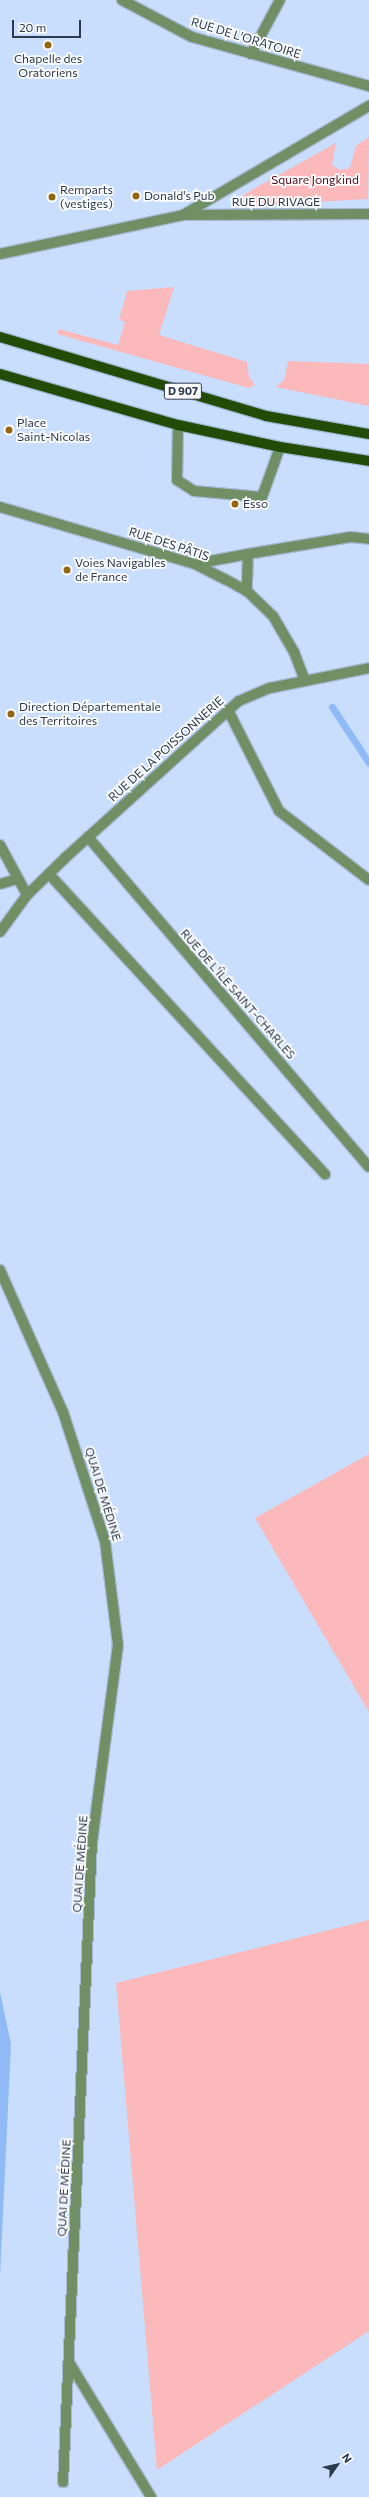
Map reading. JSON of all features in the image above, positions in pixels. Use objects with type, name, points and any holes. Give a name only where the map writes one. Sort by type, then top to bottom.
[{"type":"main road","name":"D 907","points":[[0,337],[266,416],[369,434]]},
{"type":"main road","points":[[0,374],[178,425],[280,447],[369,461]]},
{"type":"street","name":"RUE DE L'ORATOIRE","points":[[122,0],[192,37],[369,86]]},
{"type":"street","points":[[251,54],[280,0]]},
{"type":"street","points":[[0,254],[182,216],[369,106]]},
{"type":"street","name":"RUE DU RIVAGE","points":[[182,216],[369,214]]},
{"type":"street","points":[[178,425],[177,480],[194,491],[262,497],[280,447]]},
{"type":"street","name":"RUE DES PÂTIS","points":[[0,507],[195,564],[247,591],[272,616],[294,652],[305,680]]},
{"type":"street","points":[[195,564],[351,537],[369,539]]},
{"type":"street","points":[[247,591],[248,554]]},
{"type":"street","name":"RUE DE LA POISSONNERIE","points":[[49,874],[228,710],[270,688],[369,668]]},
{"type":"street","points":[[228,710],[279,810],[369,880]]},
{"type":"street","name":"RUE DE L'ÎLE SAINT-CHARLES","points":[[88,837],[369,1167]]},
{"type":"street","points":[[0,845],[27,895]]},
{"type":"street","points":[[0,932],[27,895],[49,874],[325,1174]]},
{"type":"street","points":[[0,884],[17,879]]},
{"type":"street","name":"QUAI DE MÉDINE","points":[[0,1270],[63,1412],[105,1541],[118,1645],[92,1842],[64,2482]]},
{"type":"street","points":[[69,2362],[151,2497]]},
{"type":"green space","name":"Square Jongkind","points":[[369,137],[368,199],[245,206],[243,195],[336,143],[332,165],[340,170],[350,168],[356,146]]},
{"type":"green space","points":[[174,287],[159,335],[247,362],[249,377],[255,385],[249,388],[57,334],[59,329],[118,345],[125,322],[119,320],[127,291]]},
{"type":"green space","points":[[288,361],[369,364],[369,406],[276,387],[284,380]]},
{"type":"green space","points":[[369,1454],[369,1712],[255,1518]]},
{"type":"green space","points":[[369,1920],[369,2331],[157,2470],[116,1983]]},
{"type":"water","points":[[0,1992],[11,2044],[0,2277]]},
{"type":"waterway","points":[[332,707],[369,763]]},
{"type":"place","name":"Chapelle des Oratoriens","points":[[48,45]]},
{"type":"place","name":"Donald's Pub","points":[[136,196]]},
{"type":"place","name":"Remparts (vestiges)","points":[[52,197]]},
{"type":"place","name":"Place Saint-Nicolas","points":[[9,430]]},
{"type":"place","name":"Esso","points":[[235,504]]},
{"type":"place","name":"Voies Navigables de France","points":[[67,570]]},
{"type":"place","name":"Direction Départementale des Territoires","points":[[11,714]]}]
